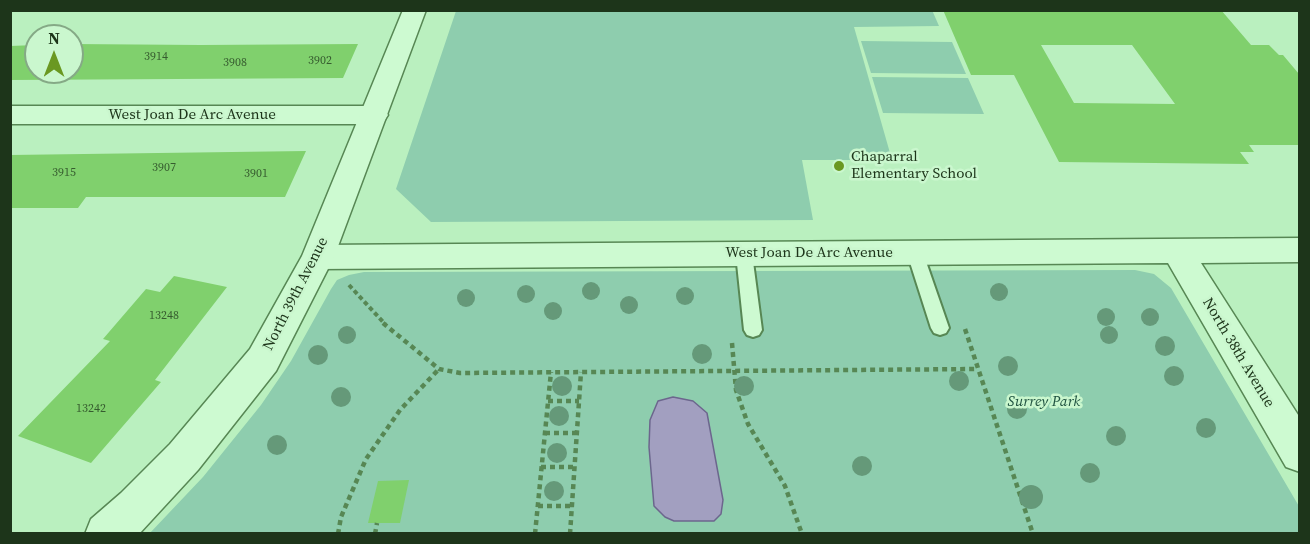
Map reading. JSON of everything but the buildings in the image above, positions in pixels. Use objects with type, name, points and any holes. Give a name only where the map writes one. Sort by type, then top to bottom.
[{"type":"street","name":"North 39th Avenue","points":[[106,534],[136,508],[184,457],[263,360],[318,256],[415,10]]},
{"type":"street","name":"West Joan De Arc Avenue","points":[[10,115],[374,115]]},
{"type":"street","name":"West Joan De Arc Avenue","points":[[318,256],[1299,250]]},
{"type":"street","name":"North 38th Avenue","points":[[1177,251],[1299,454]]},
{"type":"lane","points":[[915,253],[940,328]]},
{"type":"lane","points":[[744,254],[753,330]]},
{"type":"path","points":[[348,282],[354,293],[378,318],[439,369],[460,373],[978,369]]},
{"type":"path","points":[[964,327],[1033,534]]},
{"type":"path","points":[[731,335],[736,390],[748,424],[785,486],[802,534]]},
{"type":"path","points":[[338,534],[341,517],[366,459],[400,410],[439,369]]},
{"type":"path","points":[[535,534],[551,372]]},
{"type":"path","points":[[570,534],[581,372]]},
{"type":"path","points":[[548,401],[579,401]]},
{"type":"path","points":[[545,433],[576,433]]},
{"type":"path","points":[[541,467],[574,467]]},
{"type":"path","points":[[538,506],[572,506]]},
{"type":"path","points":[[375,534],[377,523]]},
{"type":"green space","points":[[932,10],[939,26],[854,27],[892,160],[802,160],[813,220],[431,222],[396,189],[456,11]]},
{"type":"green space","points":[[861,41],[952,42],[966,74],[871,73]]},
{"type":"green space","points":[[872,77],[968,78],[984,114],[883,113]]},
{"type":"green space","name":"Surrey Park","points":[[1135,270],[1154,274],[1171,288],[1300,508],[1299,534],[149,534],[203,477],[261,405],[291,361],[337,280],[349,275],[364,272]]},
{"type":"shaded area","points":[[673,397],[693,401],[707,413],[723,500],[721,514],[714,521],[674,521],[665,517],[654,506],[649,447],[650,420],[658,401]]},
{"type":"place","name":"Chaparral Elementary School","points":[[839,166]]}]
